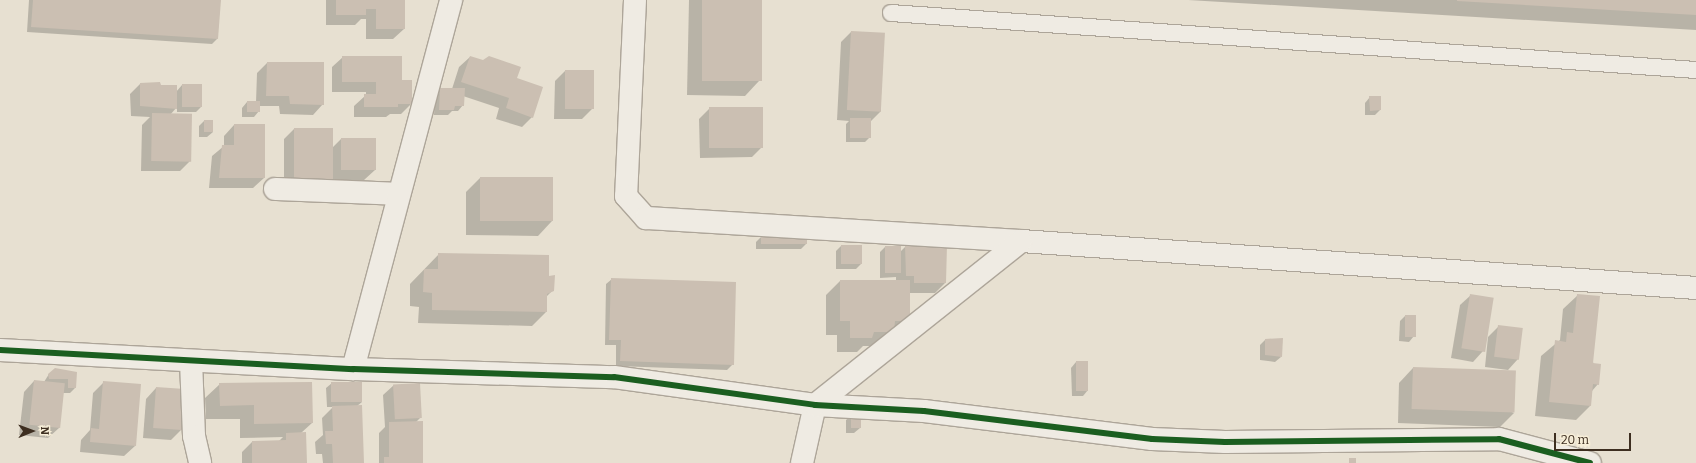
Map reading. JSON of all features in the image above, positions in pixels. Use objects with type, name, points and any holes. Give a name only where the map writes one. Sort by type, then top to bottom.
[{"type":"street","points":[[353,369],[397,194],[450,0]]},
{"type":"street","points":[[634,0],[626,196],[646,218],[1021,241],[1696,288]]},
{"type":"street","points":[[275,189],[397,194]]},
{"type":"street","points":[[802,463],[815,405],[1021,241]]},
{"type":"street","points":[[0,350],[353,369],[614,377],[815,405],[924,411],[1152,439],[1225,442],[1499,439],[1590,463]]},
{"type":"street","points":[[191,361],[194,436],[200,463]]},
{"type":"lane","points":[[891,13],[1696,70]]},
{"type":"building","points":[[33,0],[221,0],[218,39],[31,27]]},
{"type":"building","points":[[336,0],[405,0],[405,29],[376,29],[376,9],[366,9],[366,15],[336,15]]},
{"type":"building","points":[[702,0],[762,0],[762,81],[702,81]]},
{"type":"building","points":[[1696,0],[1696,15],[1457,1]]},
{"type":"building","points":[[851,31],[885,33],[881,112],[847,110]]},
{"type":"building","points":[[342,56],[402,56],[402,80],[412,80],[412,104],[398,104],[398,107],[364,107],[364,94],[376,94],[376,82],[342,82]]},
{"type":"building","points":[[470,56],[483,60],[489,56],[521,67],[517,78],[543,87],[533,118],[506,108],[509,98],[461,82]]},
{"type":"building","points":[[267,62],[324,62],[324,105],[290,104],[289,96],[266,96]]},
{"type":"building","points":[[565,70],[594,70],[594,109],[565,109]]},
{"type":"building","points":[[160,82],[161,85],[177,85],[177,109],[140,106],[140,83]]},
{"type":"building","points":[[182,84],[202,84],[202,107],[182,107]]},
{"type":"building","points":[[440,88],[465,88],[464,106],[455,106],[454,110],[439,110]]},
{"type":"building","points":[[1369,96],[1381,96],[1381,110],[1370,111]]},
{"type":"building","points":[[247,101],[260,101],[260,112],[247,112]]},
{"type":"building","points":[[709,107],[763,107],[763,148],[709,148]]},
{"type":"building","points":[[152,113],[192,114],[191,162],[151,161]]},
{"type":"building","points":[[850,118],[871,118],[871,138],[850,138]]},
{"type":"building","points":[[204,120],[213,120],[213,132],[204,132]]},
{"type":"building","points":[[234,124],[265,124],[265,178],[219,178],[222,145],[234,145]]},
{"type":"building","points":[[294,128],[333,128],[333,180],[294,180]]},
{"type":"building","points":[[341,138],[376,138],[376,170],[341,170]]},
{"type":"building","points":[[480,177],[553,177],[553,221],[480,221]]},
{"type":"building","points":[[761,236],[807,236],[807,244],[761,244]]},
{"type":"building","points":[[841,245],[862,245],[862,264],[841,264]]},
{"type":"building","points":[[905,245],[947,245],[946,283],[914,283],[914,276],[906,276]]},
{"type":"building","points":[[885,246],[901,246],[901,273],[885,273]]},
{"type":"building","points":[[438,253],[549,255],[549,276],[555,275],[554,291],[547,294],[547,312],[432,310],[432,293],[423,292],[424,269],[438,269]]},
{"type":"building","points":[[611,278],[736,282],[734,365],[620,361],[621,340],[609,340]]},
{"type":"building","points":[[840,280],[910,280],[910,321],[895,321],[894,332],[874,332],[872,338],[850,338],[850,321],[840,321]]},
{"type":"building","points":[[1470,294],[1494,298],[1485,352],[1461,348]]},
{"type":"building","points":[[1577,294],[1600,296],[1593,363],[1601,364],[1599,385],[1593,384],[1591,406],[1549,402],[1555,340],[1566,342],[1567,332],[1573,333]]},
{"type":"building","points":[[1405,315],[1416,315],[1416,337],[1405,337]]},
{"type":"building","points":[[1498,325],[1523,328],[1519,360],[1494,357]]},
{"type":"building","points":[[1283,338],[1282,357],[1265,355],[1265,339]]},
{"type":"building","points":[[1076,361],[1088,361],[1088,391],[1076,391]]},
{"type":"building","points":[[1413,367],[1516,371],[1514,413],[1412,409]]},
{"type":"building","points":[[55,368],[77,372],[76,388],[68,388],[68,379],[49,379],[48,374]]},
{"type":"building","points":[[34,380],[65,383],[60,428],[29,425]]},
{"type":"building","points":[[103,381],[141,384],[136,446],[90,442],[91,428],[99,429]]},
{"type":"building","points":[[312,382],[313,423],[254,424],[254,405],[220,406],[219,383]]},
{"type":"building","points":[[331,382],[362,382],[362,402],[331,402]]},
{"type":"building","points":[[420,383],[422,418],[395,419],[393,384]]},
{"type":"building","points":[[156,387],[185,389],[182,430],[153,428]]},
{"type":"building","points":[[362,405],[364,463],[333,463],[332,444],[326,444],[325,431],[333,431],[332,406]]},
{"type":"building","points":[[851,414],[861,414],[861,428],[851,428]]},
{"type":"building","points":[[423,421],[423,463],[384,463],[384,457],[389,457],[389,422]]},
{"type":"building","points":[[306,432],[307,463],[252,463],[252,441],[286,440],[286,433]]},
{"type":"building","points":[[1349,458],[1356,458],[1356,463],[1349,463]]},
{"type":"cycle path","points":[[0,350],[353,369],[614,377],[815,405],[924,411],[1152,439],[1225,442],[1499,439],[1590,463]]}]
